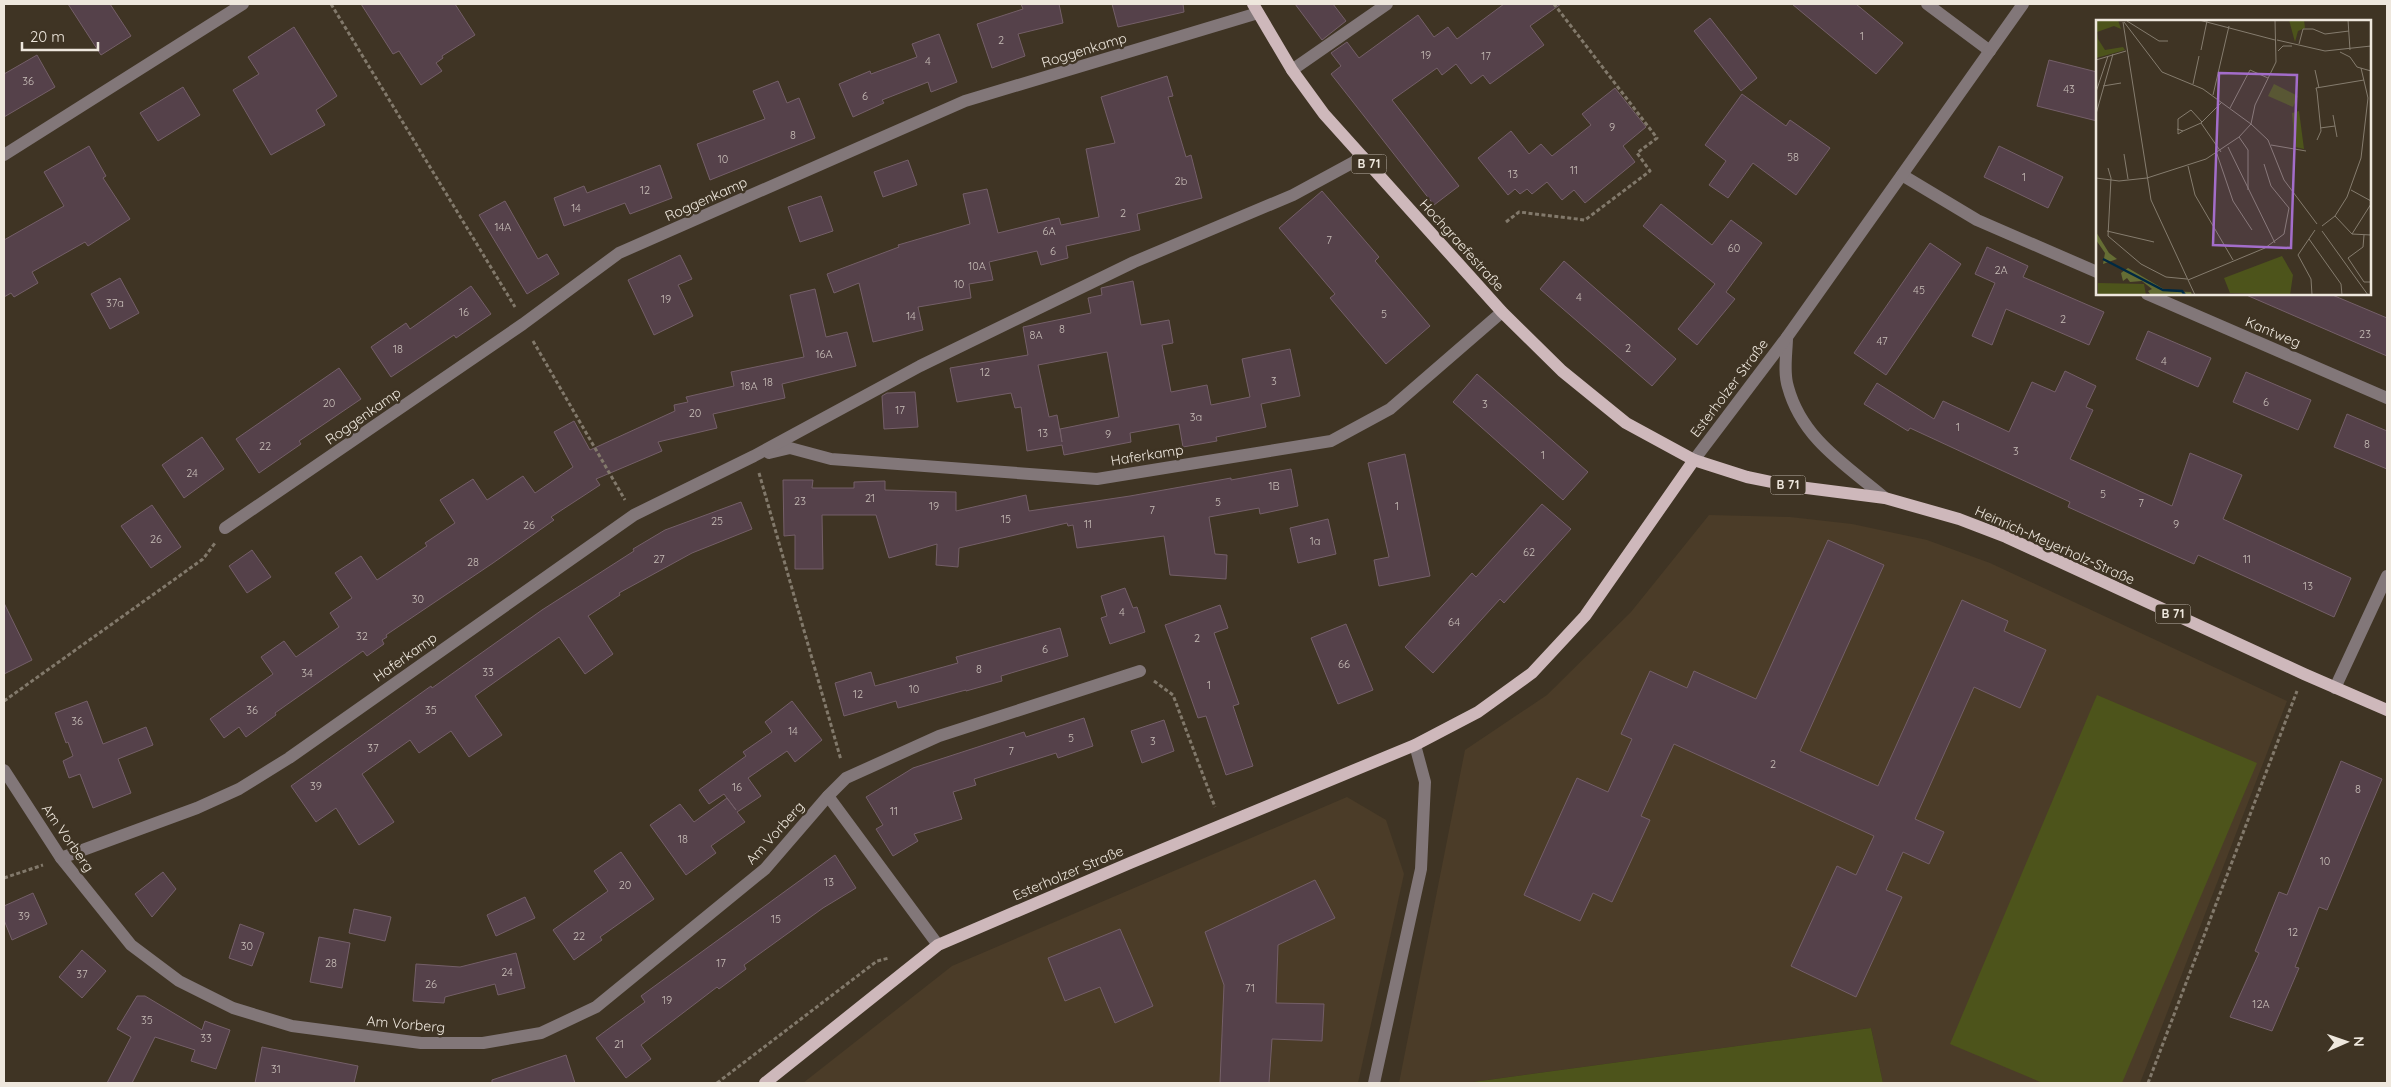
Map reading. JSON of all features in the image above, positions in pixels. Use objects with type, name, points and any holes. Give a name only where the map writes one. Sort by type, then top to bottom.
[{"type":"main road","name":"Hochgraefestraße","points":[[1256,8],[1292,70],[1324,114],[1502,312],[1562,370],[1626,424],[1694,460]]},
{"type":"main road","name":"Heinrich-Meyerholz-Straße","points":[[1694,460],[1747,477],[1791,486],[1885,498],[1959,519],[2006,536],[2304,674],[2387,710]]},
{"type":"main road","name":"Esterholzer Straße","points":[[766,1083],[938,945],[1222,824],[1415,745],[1478,712],[1532,673],[1585,616],[1694,460]]},
{"type":"street","points":[[4,155],[243,4]]},
{"type":"street","points":[[1292,70],[1387,4]]},
{"type":"street","points":[[1928,4],[1990,52]]},
{"type":"street","name":"Esterholzer Straße","points":[[1694,460],[1786,337],[2023,4]]},
{"type":"street","name":"Roggenkamp","points":[[225,528],[523,324],[619,253],[965,101],[1256,8]]},
{"type":"street","name":"Haferkamp","points":[[61,858],[197,808],[240,789],[288,758],[634,515],[754,456],[920,366],[1134,262],[1293,195],[1363,157]]},
{"type":"street","points":[[1902,175],[1977,220],[2096,272]]},
{"type":"street","name":"Kantweg","points":[[2149,295],[2387,398]]},
{"type":"street","name":"Haferkamp","points":[[754,456],[790,448],[832,459],[1097,479],[1331,441],[1390,409],[1502,312]]},
{"type":"street","name":"B 71","points":[[1786,337],[1787,386],[1801,422],[1817,441],[1885,498]]},
{"type":"street","points":[[2335,688],[2387,576]]},
{"type":"street","name":"Am Vorberg","points":[[4,770],[61,858],[131,945],[180,981],[234,1008],[292,1026],[421,1043],[483,1044],[541,1034],[596,1007],[765,869],[846,778],[939,736],[1140,671]]},
{"type":"street","points":[[1374,1083],[1421,869],[1425,782],[1415,745]]},
{"type":"street","points":[[828,796],[938,945]]},
{"type":"path","points":[[331,4],[509,296],[523,324],[634,515]]},
{"type":"path","points":[[1506,222],[1519,212],[1585,220],[1650,171],[1637,153],[1657,138],[1554,4]]},
{"type":"path","points":[[754,456],[846,778]]},
{"type":"path","points":[[4,701],[203,559],[225,528]]},
{"type":"path","points":[[1140,671],[1172,695],[1222,824]]},
{"type":"path","points":[[2148,1083],[2304,674]]},
{"type":"path","points":[[4,878],[61,858]]},
{"type":"path","points":[[717,1083],[878,961],[895,956]]},
{"type":"shaded area","points":[[1709,515],[1790,517],[1852,524],[1927,540],[1990,563],[2287,701],[2140,1083],[1883,1083],[1871,1028],[1466,1083],[1399,1083],[1465,750],[1547,695],[1631,612]]},
{"type":"shaded area","points":[[1347,797],[1386,820],[1404,874],[1358,1083],[803,1083],[952,966]]},
{"type":"green space","points":[[2097,695],[2257,763],[2122,1083],[2043,1083],[1950,1044]]},
{"type":"green space","points":[[1871,1028],[1883,1083],[1466,1083]]},
{"type":"building","points":[[68,4],[110,4],[131,36],[101,55]]},
{"type":"building","points":[[361,4],[455,4],[475,35],[442,56],[443,58],[436,63],[442,71],[421,85],[399,51],[393,54]]},
{"type":"building","points":[[1021,4],[1059,4],[1063,23],[1018,34],[1025,56],[992,68],[977,24],[1023,9]]},
{"type":"building","points":[[1112,4],[1183,4],[1184,12],[1118,27]]},
{"type":"building","points":[[1295,4],[1333,4],[1346,21],[1322,40]]},
{"type":"building","points":[[1504,4],[1561,4],[1530,26],[1544,45],[1490,84],[1483,75],[1471,84],[1456,64],[1442,75],[1437,68],[1392,100],[1459,186],[1434,205],[1331,74],[1341,66],[1331,53],[1347,42],[1359,58],[1418,15],[1434,37],[1448,27],[1457,39]]},
{"type":"building","points":[[1792,4],[1856,4],[1903,43],[1876,74]]},
{"type":"building","points":[[1710,18],[1757,78],[1741,91],[1694,31]]},
{"type":"building","points":[[294,27],[337,96],[316,110],[325,125],[271,155],[233,90],[259,74],[248,57]]},
{"type":"building","points":[[939,34],[957,82],[931,92],[928,82],[882,100],[884,103],[853,117],[839,84],[870,71],[871,74],[917,57],[912,44]]},
{"type":"building","points":[[37,55],[55,87],[4,117],[4,74]]},
{"type":"building","points":[[2049,60],[2096,72],[2096,121],[2037,106]]},
{"type":"building","points":[[1167,76],[1173,96],[1168,97],[1186,157],[1191,155],[1202,198],[1137,214],[1140,230],[1066,246],[1068,258],[1041,265],[1037,251],[989,262],[993,280],[969,284],[971,298],[918,307],[923,330],[873,342],[859,283],[834,293],[827,274],[899,247],[898,245],[970,224],[963,194],[987,189],[998,233],[1059,218],[1061,225],[1099,217],[1086,149],[1115,143],[1101,97]]},
{"type":"building","points":[[778,81],[787,103],[799,98],[815,138],[710,180],[697,144],[765,119],[753,91]]},
{"type":"building","points":[[183,87],[200,115],[158,141],[140,113]]},
{"type":"building","points":[[1615,88],[1646,127],[1623,146],[1635,162],[1585,203],[1574,190],[1562,200],[1547,182],[1532,194],[1527,189],[1520,194],[1515,189],[1508,195],[1478,158],[1511,131],[1529,154],[1541,144],[1552,156],[1591,125],[1582,114]]},
{"type":"building","points":[[1742,94],[1786,126],[1790,120],[1830,148],[1796,195],[1753,163],[1728,198],[1709,185],[1726,161],[1705,145]]},
{"type":"building","points":[[89,146],[106,176],[103,178],[130,219],[88,246],[85,242],[32,272],[38,283],[14,297],[11,293],[4,297],[4,240],[64,206],[44,172]]},
{"type":"building","points":[[1999,146],[2063,177],[2048,208],[1984,177]]},
{"type":"building","points":[[908,160],[917,185],[883,197],[874,172]]},
{"type":"building","points":[[660,165],[672,198],[630,214],[625,203],[564,226],[554,198],[584,186],[587,193]]},
{"type":"building","points":[[1322,191],[1379,257],[1375,261],[1430,326],[1386,364],[1330,298],[1335,294],[1279,228]]},
{"type":"building","points":[[821,196],[833,231],[800,242],[788,207]]},
{"type":"building","points":[[505,201],[538,259],[547,254],[559,274],[527,294],[479,215]]},
{"type":"building","points":[[1661,204],[1712,245],[1731,220],[1762,243],[1726,292],[1735,299],[1697,345],[1678,329],[1715,284],[1643,226]]},
{"type":"building","points":[[1930,243],[1961,264],[1886,375],[1854,353]]},
{"type":"building","points":[[1987,247],[2028,266],[2023,277],[2104,312],[2089,345],[2006,309],[1992,345],[1972,336],[1995,283],[1975,274]]},
{"type":"building","points":[[680,255],[692,279],[678,285],[693,316],[654,335],[628,280]]},
{"type":"building","points":[[1564,261],[1676,359],[1652,386],[1540,289]]},
{"type":"building","points":[[120,278],[139,313],[110,329],[91,294]]},
{"type":"building","points":[[1133,281],[1141,325],[1169,320],[1173,343],[1162,345],[1171,392],[1207,385],[1211,405],[1250,397],[1242,359],[1290,349],[1300,396],[1261,404],[1266,427],[1216,437],[1217,441],[1183,447],[1179,424],[1130,433],[1131,442],[1064,455],[1062,445],[1027,451],[1021,407],[1015,408],[1011,393],[957,402],[950,368],[1028,355],[1023,327],[1091,313],[1088,298],[1102,295],[1101,288]],"holes":[[[1107,352],[1119,417],[1060,429],[1062,442],[1057,415],[1049,417],[1038,365]]]},
{"type":"building","points":[[471,286],[491,314],[456,338],[454,335],[391,377],[371,347],[406,323],[410,329]]},
{"type":"building","points":[[815,289],[826,337],[847,332],[856,366],[782,384],[785,398],[713,414],[717,428],[658,442],[662,451],[596,479],[600,485],[551,517],[554,520],[386,635],[387,637],[382,640],[384,644],[367,656],[363,651],[275,713],[276,715],[246,737],[239,727],[224,738],[210,719],[273,674],[261,657],[284,641],[296,657],[339,627],[330,613],[352,598],[335,573],[361,556],[377,580],[427,546],[425,543],[455,523],[440,500],[473,479],[487,500],[523,476],[535,493],[573,467],[554,432],[574,421],[590,450],[675,411],[674,405],[688,402],[686,397],[734,386],[731,372],[804,357],[790,295]]},
{"type":"building","points":[[2246,295],[2332,295],[2387,318],[2387,356]]},
{"type":"building","points":[[2148,331],[2211,358],[2198,387],[2136,359]]},
{"type":"building","points":[[339,368],[361,399],[299,441],[301,444],[259,473],[236,439]]},
{"type":"building","points":[[2065,371],[2096,386],[2086,407],[2093,410],[2070,459],[2172,506],[2190,453],[2242,475],[2223,519],[2351,578],[2334,617],[2198,555],[2194,564],[2068,507],[2070,502],[1910,428],[1908,431],[1864,404],[1877,383],[1934,419],[1943,401],[2009,432],[2032,382],[2055,392]]},
{"type":"building","points":[[2246,372],[2311,400],[2298,430],[2233,402]]},
{"type":"building","points":[[1477,374],[1588,472],[1563,500],[1453,402]]},
{"type":"building","points":[[915,392],[918,427],[884,429],[882,396],[887,393]]},
{"type":"building","points":[[2347,414],[2387,431],[2387,469],[2334,447]]},
{"type":"building","points":[[202,437],[224,469],[184,498],[162,465]]},
{"type":"building","points":[[1405,454],[1430,576],[1379,586],[1374,560],[1389,557],[1368,463]]},
{"type":"building","points":[[1291,469],[1298,506],[1260,514],[1259,508],[1209,517],[1215,554],[1227,555],[1226,579],[1170,575],[1164,536],[1077,548],[1073,525],[1068,526],[1067,523],[959,548],[958,567],[936,565],[937,544],[889,558],[876,515],[822,515],[823,569],[795,569],[795,535],[784,536],[783,480],[813,480],[812,488],[854,488],[854,482],[885,481],[885,490],[956,492],[956,511],[1026,495],[1029,511]]},
{"type":"building","points":[[741,502],[752,529],[692,553],[619,593],[620,595],[588,616],[613,654],[585,674],[559,637],[475,696],[502,735],[469,757],[451,731],[419,753],[410,740],[362,774],[394,822],[359,845],[336,808],[316,822],[291,786],[431,686],[432,688],[542,610],[634,551],[633,549],[665,530]]},
{"type":"building","points":[[1542,504],[1571,529],[1504,603],[1500,599],[1433,673],[1405,647],[1472,573],[1476,577]]},
{"type":"building","points":[[152,505],[181,547],[151,568],[121,526]]},
{"type":"building","points":[[1328,519],[1336,554],[1298,563],[1290,528]]},
{"type":"building","points":[[1828,540],[1884,565],[1800,751],[1878,786],[1962,600],[2008,621],[2004,631],[2046,650],[2020,708],[1974,687],[1915,819],[1944,832],[1929,864],[1903,852],[1886,890],[1902,897],[1856,997],[1791,966],[1837,866],[1856,875],[1874,836],[1674,744],[1641,816],[1650,820],[1612,902],[1593,893],[1580,921],[1524,895],[1577,778],[1608,792],[1632,739],[1621,734],[1650,671],[1687,688],[1694,671],[1756,699]]},
{"type":"building","points":[[252,550],[271,577],[247,593],[229,566]]},
{"type":"building","points":[[1125,588],[1133,608],[1137,607],[1145,632],[1110,644],[1101,618],[1107,616],[1101,596]]},
{"type":"building","points":[[4,603],[32,660],[4,674]]},
{"type":"building","points":[[1220,605],[1228,628],[1214,633],[1239,704],[1233,706],[1253,766],[1226,775],[1206,716],[1198,718],[1165,625]]},
{"type":"building","points":[[1346,624],[1373,690],[1338,704],[1311,638]]},
{"type":"building","points":[[1060,628],[1068,656],[1001,676],[1002,681],[966,691],[898,708],[896,701],[844,716],[835,683],[871,672],[875,686],[958,663],[956,657]]},
{"type":"building","points":[[87,701],[103,744],[146,727],[153,745],[118,759],[131,793],[93,808],[80,774],[69,778],[63,761],[73,756],[55,713]]},
{"type":"building","points":[[792,701],[822,740],[795,762],[787,751],[748,778],[761,796],[737,812],[745,822],[711,846],[716,853],[686,875],[650,825],[680,804],[694,822],[727,798],[724,794],[709,804],[699,790],[746,756],[743,752],[772,732],[765,722]]},
{"type":"building","points":[[1084,718],[1093,746],[1058,758],[1056,753],[974,779],[976,785],[953,792],[962,819],[914,834],[918,841],[893,856],[876,829],[883,825],[866,797],[913,768],[1024,732],[1026,737]]},
{"type":"building","points":[[1164,720],[1174,751],[1142,763],[1131,731]]},
{"type":"building","points":[[2341,761],[2382,779],[2327,910],[2319,907],[2295,967],[2299,968],[2272,1031],[2230,1017],[2259,953],[2255,951],[2279,892],[2287,895]]},
{"type":"building","points":[[621,852],[654,899],[600,937],[602,940],[574,960],[553,930],[608,891],[594,871]]},
{"type":"building","points":[[835,855],[856,888],[823,908],[744,965],[746,969],[719,989],[717,987],[641,1045],[651,1059],[626,1078],[596,1038],[645,1002],[641,996]]},
{"type":"building","points":[[163,872],[176,889],[152,917],[135,894]]},
{"type":"building","points":[[1315,880],[1335,918],[1278,945],[1276,1003],[1324,1004],[1322,1041],[1272,1039],[1269,1083],[1220,1083],[1224,985],[1205,932]]},
{"type":"building","points":[[33,893],[47,924],[12,940],[4,920],[4,906]]},
{"type":"building","points":[[525,897],[535,918],[496,936],[487,915]]},
{"type":"building","points":[[354,909],[391,917],[385,941],[349,933]]},
{"type":"building","points":[[240,924],[264,933],[252,966],[229,958]]},
{"type":"building","points":[[1120,929],[1153,1006],[1115,1023],[1100,987],[1065,1001],[1048,958]]},
{"type":"building","points":[[319,937],[350,943],[342,988],[310,982]]},
{"type":"building","points":[[82,950],[106,971],[82,998],[59,977]]},
{"type":"building","points":[[516,953],[525,988],[498,995],[495,984],[445,997],[444,1003],[413,1001],[416,964],[460,967]]},
{"type":"building","points":[[137,996],[145,996],[202,1030],[205,1021],[230,1030],[216,1069],[191,1061],[195,1050],[155,1037],[132,1083],[107,1083],[131,1037],[117,1029]]},
{"type":"building","points":[[262,1047],[358,1066],[354,1083],[255,1083]]},
{"type":"building","points":[[566,1055],[575,1083],[492,1083],[492,1080]]}]
